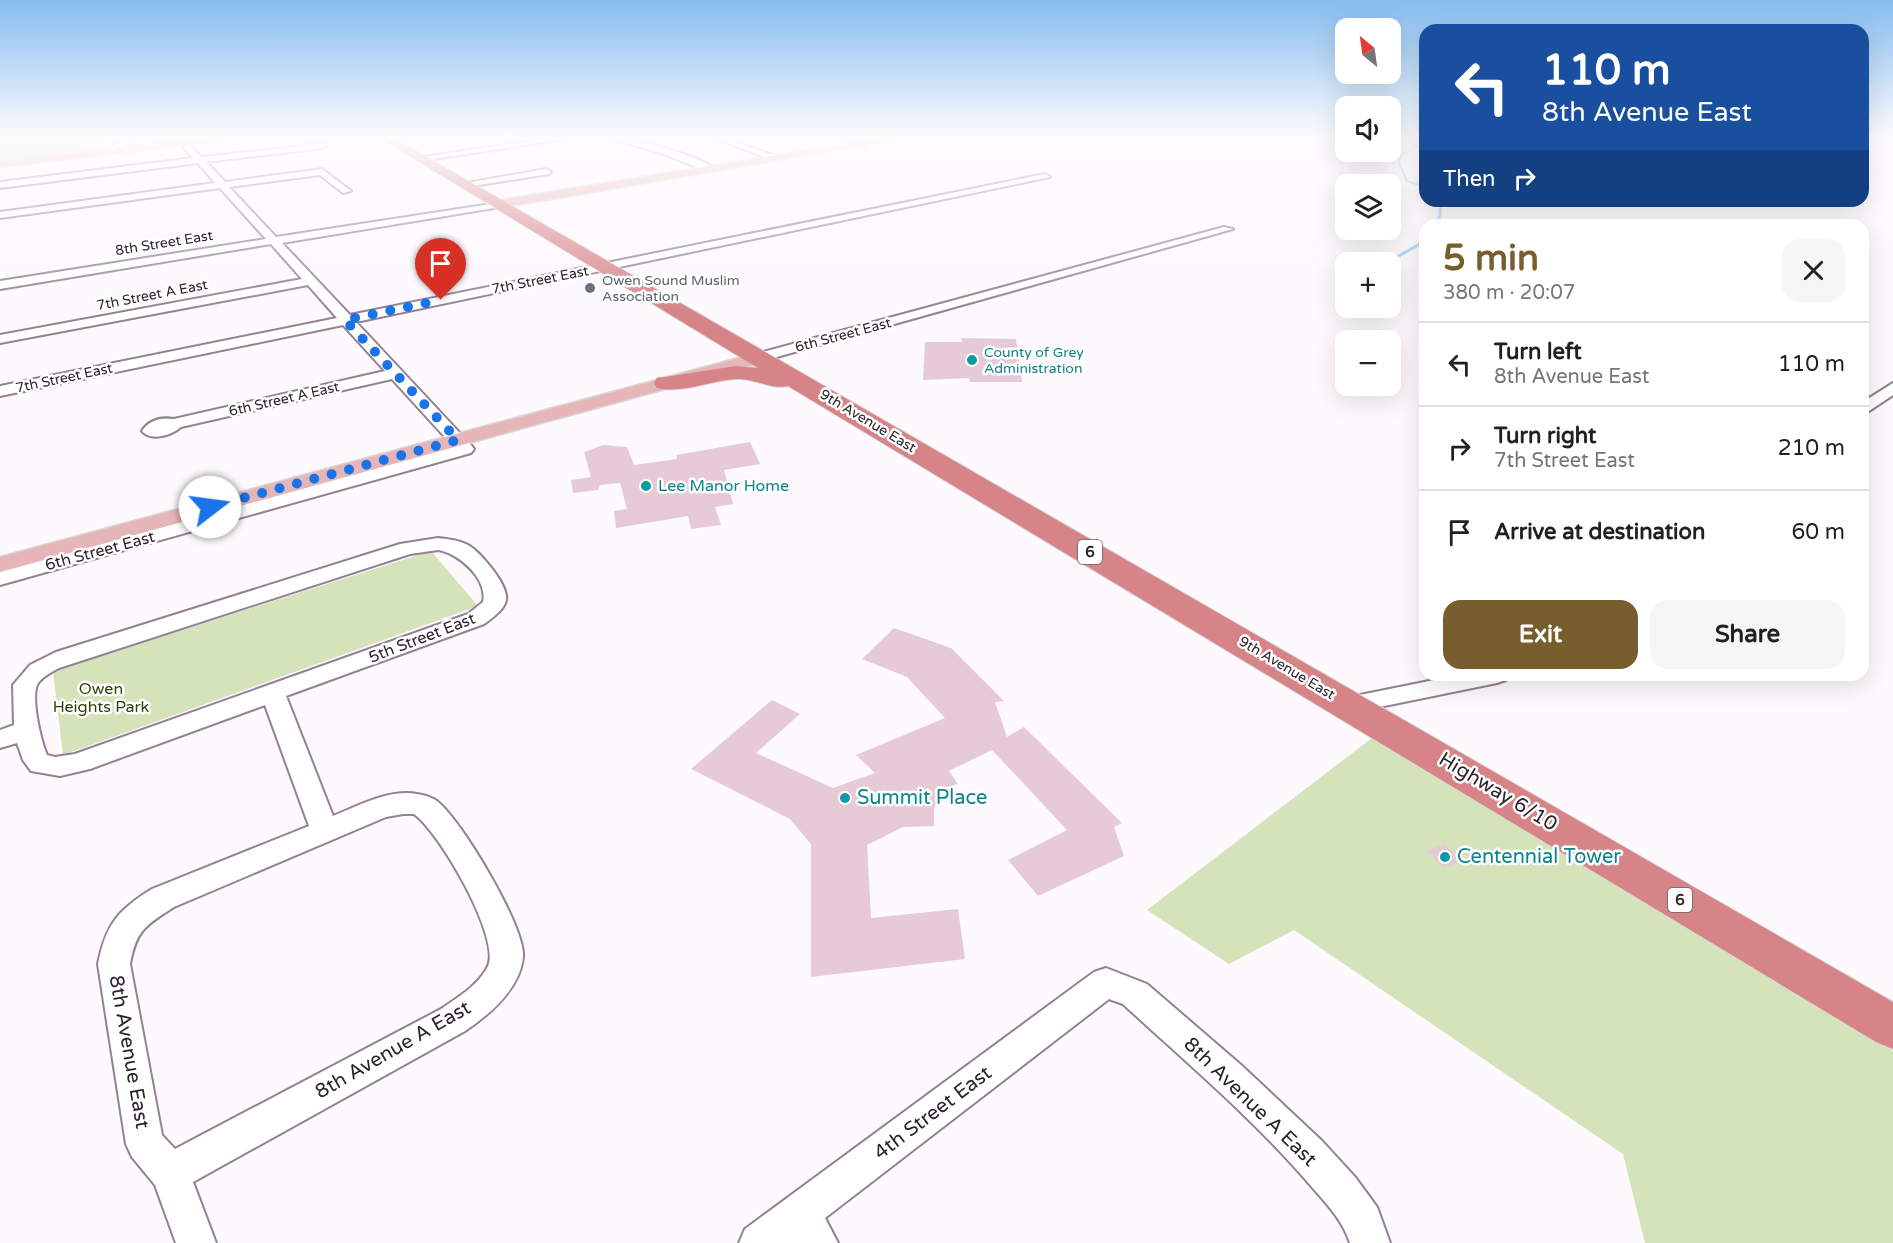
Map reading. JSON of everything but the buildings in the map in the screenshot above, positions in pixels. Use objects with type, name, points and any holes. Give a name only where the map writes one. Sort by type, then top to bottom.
[{"type":"highway","name":"9th Avenue East","points":[[486,196],[1350,705]]},
{"type":"highway","points":[[665,383],[719,372],[747,371],[762,374],[830,399]]},
{"type":"highway","name":"Highway 6/10","points":[[1350,705],[1893,1027]]},
{"type":"main road","name":"8th Street East","points":[[500,204],[548,196]]},
{"type":"main road","name":"6th Street East","points":[[0,565],[761,357]]},
{"type":"street","points":[[0,215],[139,196]]},
{"type":"street","points":[[230,196],[458,440]]},
{"type":"street","name":"7th Street East","points":[[0,391],[953,196]]},
{"type":"street","name":"8th Street East","points":[[0,285],[500,204]]},
{"type":"street","name":"6th Street East","points":[[761,357],[1228,229]]},
{"type":"street","name":"7th Street A East","points":[[0,339],[309,281]]},
{"type":"street","name":"6th Street A East","points":[[174,424],[394,374]]},
{"type":"street","points":[[1869,406],[1893,388]]},
{"type":"street","name":"6th Street East","points":[[0,579],[463,451],[465,447],[458,440]]},
{"type":"street","name":"5th Street East","points":[[438,544],[461,549],[487,577],[495,592],[495,600],[490,609],[471,621],[273,694],[81,762],[47,766],[34,759],[27,730],[24,688],[34,674],[54,662],[407,548],[438,544]]},
{"type":"street","points":[[1350,705],[1468,681]]},
{"type":"street","points":[[273,694],[325,831]]},
{"type":"street","points":[[0,739],[27,730]]},
{"type":"street","name":"8th Avenue A East","points":[[170,1173],[453,1020],[479,1001],[500,975],[507,953],[501,926],[441,821],[426,807],[407,804],[388,806],[325,831]]},
{"type":"street","name":"8th Avenue East","points":[[196,1243],[170,1173],[145,1144],[114,964],[119,938],[141,912],[163,898],[325,831]]},
{"type":"street","name":"8th Avenue A East","points":[[1106,982],[1135,994],[1291,1135],[1362,1217],[1370,1243]]},
{"type":"street","name":"4th Street East","points":[[759,1243],[809,1228],[1106,982]]},
{"type":"green space","name":"Owen Heights Park","points":[[431,551],[478,606],[63,755],[53,671]]},
{"type":"green space","points":[[1372,738],[1893,1051],[1893,1243],[1645,1243],[1623,1154],[1294,930],[1229,964],[1147,910]]},
{"type":"waterway","points":[[1438,219],[1440,210]]},
{"type":"waterway","points":[[1401,255],[1419,245]]},
{"type":"place","name":"Owen Sound Muslim Association","points":[[590,288]]},
{"type":"place","name":"County of Grey Administration","points":[[972,360]]},
{"type":"place","name":"Lee Manor Home","points":[[646,486]]},
{"type":"place","name":"Summit Place","points":[[845,798]]},
{"type":"place","name":"Centennial Tower","points":[[1445,857]]},
{"type":"route","points":[[210,507],[458,440],[345,320],[441,300]]}]
